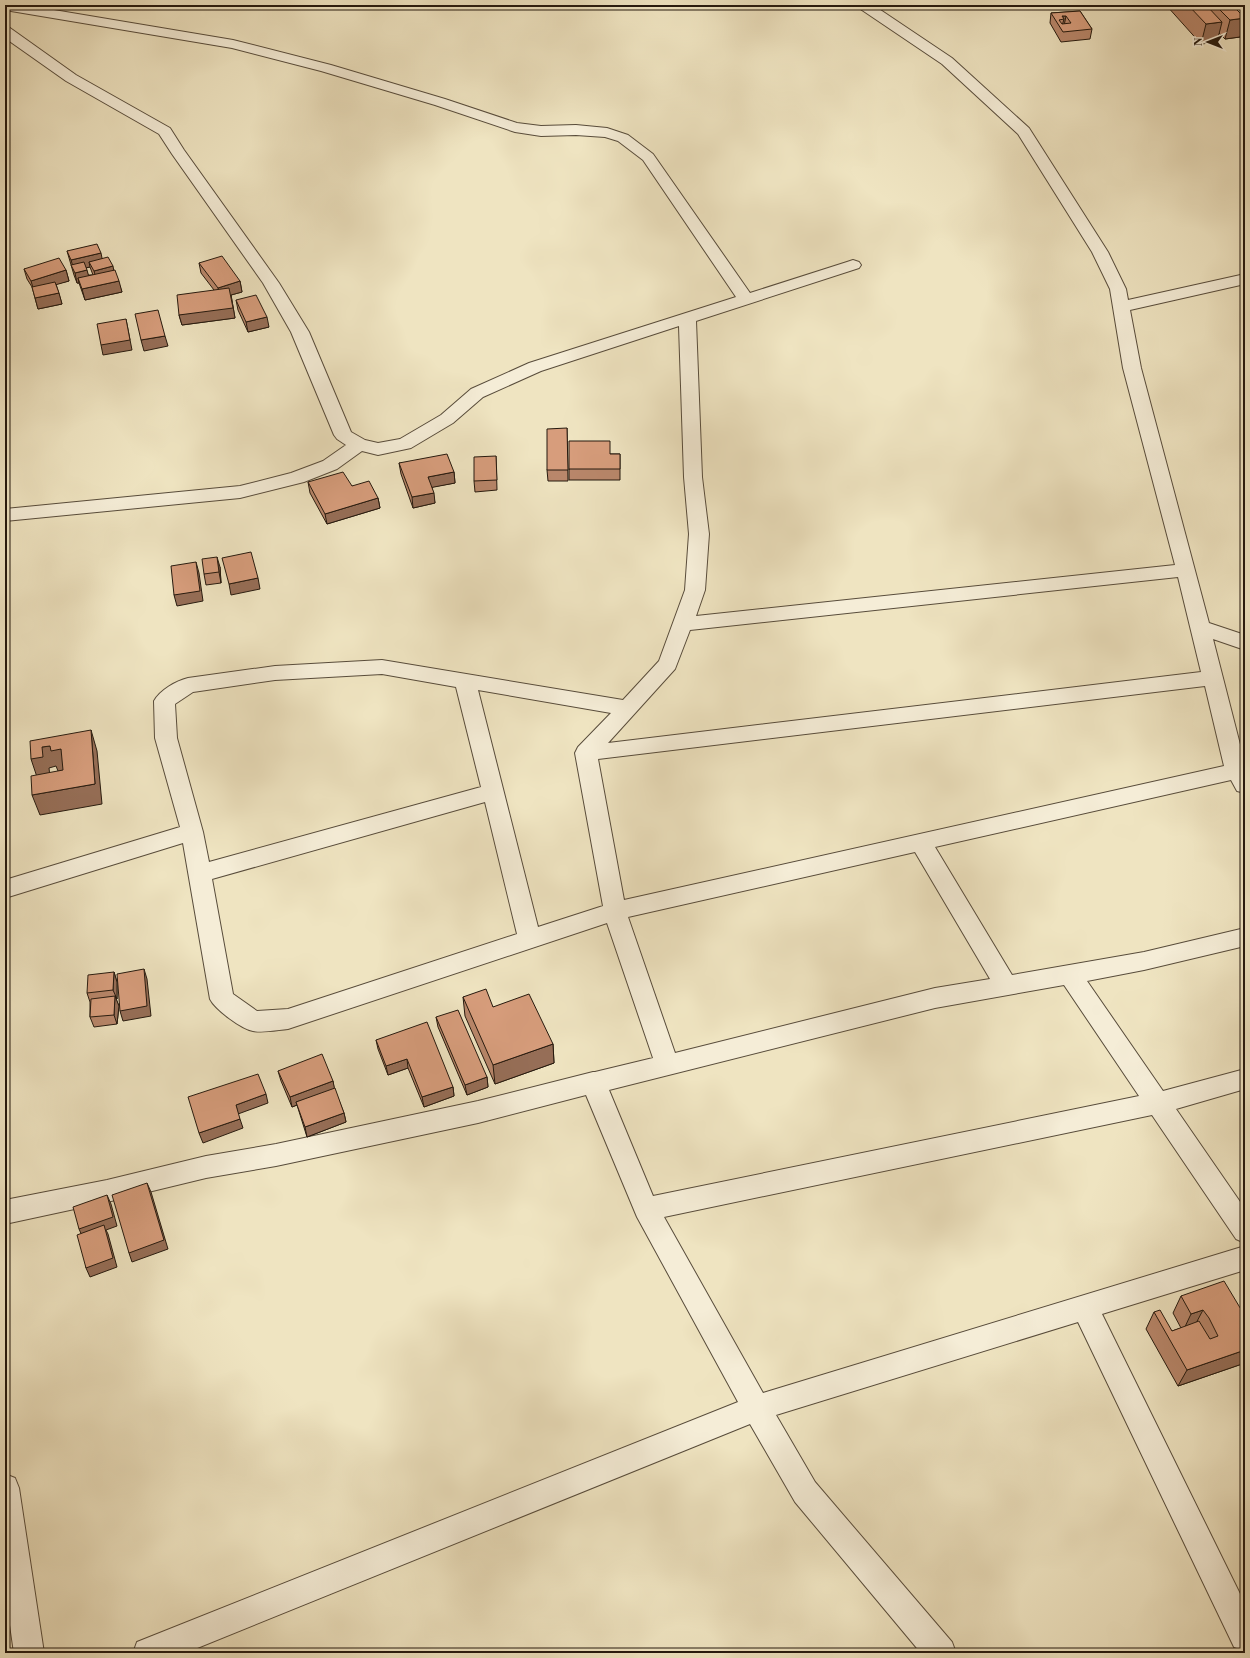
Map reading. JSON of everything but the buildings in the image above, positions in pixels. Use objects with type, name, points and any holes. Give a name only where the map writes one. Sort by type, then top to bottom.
[{"type":"street","points":[[628,708],[382,667],[275,673],[188,685],[164,701],[166,738],[192,832],[222,999],[253,1021],[288,1019],[616,911],[920,842],[1240,778],[1212,678],[1186,570],[1132,368],[1118,289],[1100,252],[1024,131],[947,61],[864,5]]},
{"type":"street","points":[[5,6],[233,44],[326,68],[440,102],[515,127],[541,131],[576,130],[607,133],[623,138],[648,157],[746,299]]},
{"type":"street","points":[[5,30],[71,78],[165,131],[177,151],[271,282],[300,332],[343,434],[359,445],[378,449],[405,444],[447,419],[477,393],[535,366],[853,265]]},
{"type":"street","points":[[1121,307],[1245,279]]},
{"type":"street","points":[[586,753],[668,664],[695,590],[699,534],[693,477],[687,318]]},
{"type":"street","points":[[5,515],[240,492],[297,478],[330,465],[359,445]]},
{"type":"street","points":[[683,624],[1186,570]]},
{"type":"street","points":[[1200,627],[1245,644]]},
{"type":"street","points":[[586,753],[1212,678]]},
{"type":"street","points":[[465,681],[530,939]]},
{"type":"street","points":[[586,753],[616,911],[667,1064]]},
{"type":"street","points":[[200,873],[493,792]]},
{"type":"street","points":[[5,889],[192,832]]},
{"type":"street","points":[[920,842],[1006,985]]},
{"type":"street","points":[[5,1212],[106,1191],[206,1167],[290,1152],[478,1112],[593,1082],[935,998],[1144,961],[1245,937]]},
{"type":"street","points":[[1070,974],[1245,1232]]},
{"type":"street","points":[[646,1209],[1158,1103],[1245,1079]]},
{"type":"street","points":[[593,1082],[646,1209],[756,1408],[805,1492],[941,1653]]},
{"type":"street","points":[[148,1653],[756,1408],[1245,1258]]},
{"type":"street","points":[[1085,1307],[1245,1636]]},
{"type":"street","points":[[5,1488],[29,1653]]}]
